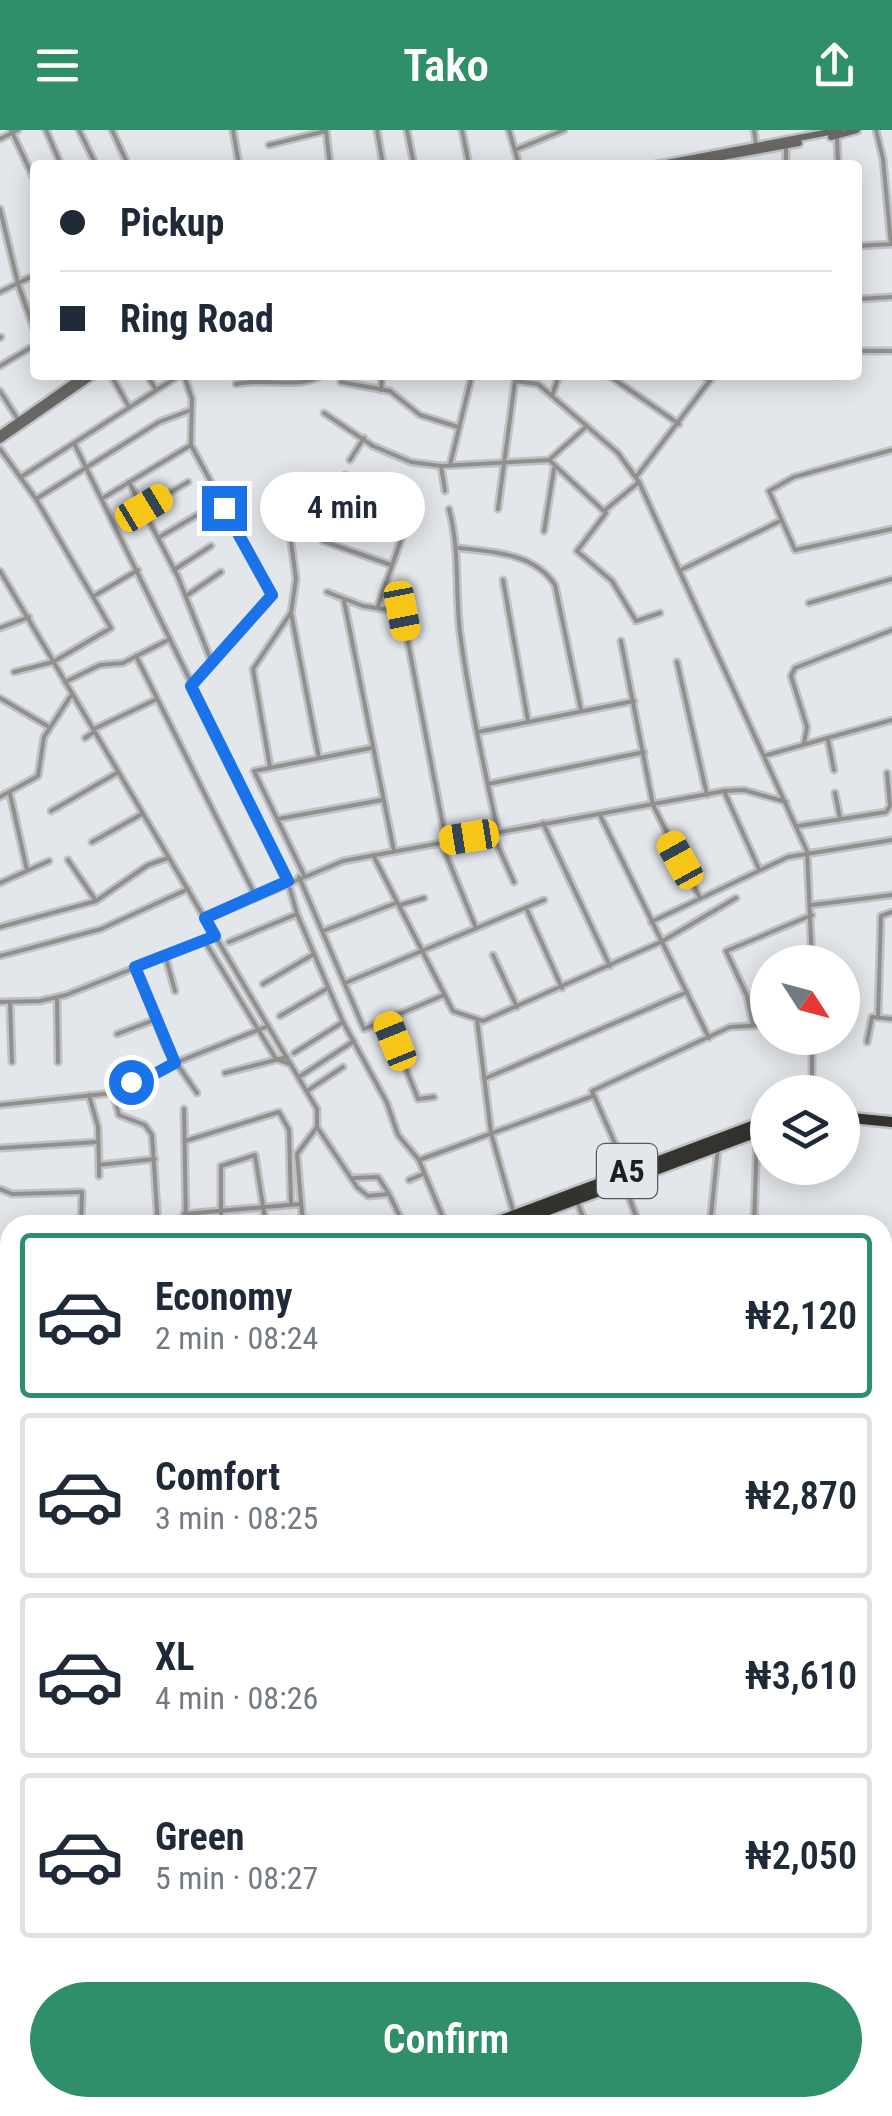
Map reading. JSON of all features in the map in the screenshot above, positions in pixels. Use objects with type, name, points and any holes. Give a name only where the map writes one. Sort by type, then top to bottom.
[{"type":"highway","points":[[860,1115],[892,1118]]},
{"type":"highway","name":"A5","points":[[531,1215],[750,1127]]},
{"type":"highway","name":"A5","points":[[548,1215],[625,1176],[750,1133]]},
{"type":"street","points":[[46,130],[60,160]]},
{"type":"street","points":[[79,130],[94,160]]},
{"type":"street","points":[[112,130],[126,160]]},
{"type":"street","points":[[233,130],[238,160]]},
{"type":"street","points":[[269,145],[326,130],[329,160]]},
{"type":"street","points":[[377,130],[382,160]]},
{"type":"street","points":[[407,130],[413,160]]},
{"type":"street","points":[[462,130],[468,160]]},
{"type":"street","points":[[509,130],[517,160]]},
{"type":"street","points":[[514,150],[564,130]]},
{"type":"street","points":[[754,130],[756,147]]},
{"type":"street","points":[[684,160],[856,130]]},
{"type":"street","points":[[862,246],[892,244],[876,130]]},
{"type":"street","points":[[0,139],[14,131],[30,169]]},
{"type":"street","points":[[709,160],[839,133]]},
{"type":"street","points":[[838,160],[839,133]]},
{"type":"street","points":[[786,146],[786,160]]},
{"type":"street","points":[[0,209],[30,318]]},
{"type":"street","points":[[0,292],[30,278]]},
{"type":"street","points":[[862,300],[892,297]]},
{"type":"street","points":[[0,366],[30,348]]},
{"type":"street","points":[[862,350],[892,351]]},
{"type":"street","points":[[0,437],[77,380]]},
{"type":"street","points":[[0,437],[86,380]]},
{"type":"street","points":[[114,380],[129,406]]},
{"type":"street","points":[[151,380],[155,388]]},
{"type":"street","points":[[21,477],[172,380]]},
{"type":"street","points":[[183,380],[191,410],[192,445],[238,537],[272,588],[272,595],[191,686]]},
{"type":"street","points":[[236,384],[260,380]]},
{"type":"street","points":[[289,380],[314,380]]},
{"type":"street","points":[[380,390],[381,380]]},
{"type":"street","points":[[450,465],[471,380]]},
{"type":"street","points":[[538,380],[538,384]]},
{"type":"street","points":[[552,396],[557,380]]},
{"type":"street","points":[[615,380],[679,424]]},
{"type":"street","points":[[604,511],[637,480],[711,380]]},
{"type":"street","points":[[498,509],[515,381],[538,384],[626,461],[808,850],[812,945]]},
{"type":"street","points":[[340,382],[401,397],[420,416],[458,426]]},
{"type":"street","points":[[0,391],[19,421]]},
{"type":"street","points":[[36,500],[159,422],[191,410]]},
{"type":"street","points":[[324,413],[411,462],[441,466],[549,460],[587,426]]},
{"type":"street","points":[[350,460],[364,438]]},
{"type":"street","points":[[74,443],[288,881]]},
{"type":"street","points":[[103,498],[192,445]]},
{"type":"street","points":[[0,448],[36,500],[111,628],[53,662],[14,672]]},
{"type":"street","points":[[892,450],[794,476],[770,488],[780,521],[795,550],[892,530]]},
{"type":"street","points":[[549,460],[554,469],[604,511],[605,516],[577,551],[612,581],[636,622],[660,612]]},
{"type":"street","points":[[441,466],[445,491]]},
{"type":"street","points":[[544,531],[554,469]]},
{"type":"street","points":[[345,474],[323,541],[390,565]]},
{"type":"street","points":[[128,482],[174,570],[212,663]]},
{"type":"street","points":[[144,508],[188,482]]},
{"type":"street","points":[[340,492],[409,517],[378,606]]},
{"type":"street","points":[[450,509],[457,548],[460,631],[495,833],[514,882]]},
{"type":"street","points":[[158,538],[199,514]]},
{"type":"street","points":[[680,570],[780,521]]},
{"type":"street","points":[[290,542],[296,578],[291,613],[319,758]]},
{"type":"street","points":[[174,570],[211,546]]},
{"type":"street","points":[[457,548],[509,554],[547,574],[555,585],[581,710]]},
{"type":"street","points":[[0,570],[307,1091],[317,1109],[317,1127],[368,1196],[389,1194]]},
{"type":"street","points":[[92,597],[138,570]]},
{"type":"street","points":[[186,596],[222,572]]},
{"type":"street","points":[[809,604],[892,579]]},
{"type":"street","points":[[502,580],[528,720]]},
{"type":"street","points":[[327,592],[344,601],[409,613]]},
{"type":"street","points":[[344,601],[394,851]]},
{"type":"street","points":[[402,611],[444,841],[476,928]]},
{"type":"street","points":[[270,766],[253,669],[291,613]]},
{"type":"street","points":[[0,628],[29,617]]},
{"type":"street","points":[[804,743],[807,726],[791,676],[796,668],[892,630]]},
{"type":"street","points":[[65,682],[100,664],[118,665],[170,639]]},
{"type":"street","points":[[621,641],[653,806],[699,896]]},
{"type":"street","points":[[136,656],[255,895]]},
{"type":"street","points":[[677,662],[707,795]]},
{"type":"street","points":[[0,797],[38,776],[49,727],[72,694]]},
{"type":"street","points":[[0,698],[49,727]]},
{"type":"street","points":[[84,738],[157,698]]},
{"type":"street","points":[[478,732],[634,701]]},
{"type":"street","points":[[766,755],[892,720]]},
{"type":"street","points":[[828,738],[834,770]]},
{"type":"street","points":[[372,748],[270,766],[253,774],[277,820],[364,1029],[444,995]]},
{"type":"street","points":[[488,784],[644,752]]},
{"type":"street","points":[[51,811],[117,773]]},
{"type":"street","points":[[798,826],[886,812],[890,791],[887,773]]},
{"type":"street","points":[[205,918],[301,876],[373,855],[724,791],[744,790],[788,802]]},
{"type":"street","points":[[724,791],[759,870]]},
{"type":"street","points":[[10,794],[27,870]]},
{"type":"street","points":[[835,794],[840,818]]},
{"type":"street","points":[[277,820],[382,800]]},
{"type":"street","points":[[92,842],[142,814]]},
{"type":"street","points":[[600,816],[709,1038]]},
{"type":"street","points":[[543,823],[610,966]]},
{"type":"street","points":[[651,922],[699,896],[808,850],[892,840]]},
{"type":"street","points":[[373,855],[455,1014],[477,1020],[562,988],[661,942],[736,898]]},
{"type":"street","points":[[0,927],[96,900],[148,865],[168,858]]},
{"type":"street","points":[[68,860],[96,900]]},
{"type":"street","points":[[0,883],[49,862]]},
{"type":"street","points":[[0,956],[102,929],[188,889]]},
{"type":"street","points":[[290,889],[343,1022],[387,1103],[398,1135],[419,1160],[442,1215]]},
{"type":"street","points":[[812,905],[892,895]]},
{"type":"street","points":[[324,932],[397,904],[424,898]]},
{"type":"street","points":[[345,983],[544,900]]},
{"type":"street","points":[[526,909],[562,988]]},
{"type":"street","points":[[878,1017],[881,916],[892,912]]},
{"type":"street","points":[[229,942],[297,914]]},
{"type":"street","points":[[750,1013],[726,951],[812,914]]},
{"type":"street","points":[[0,1002],[57,998],[215,936]]},
{"type":"street","points":[[204,940],[276,1059],[291,1064]]},
{"type":"street","points":[[263,984],[314,954]]},
{"type":"street","points":[[165,955],[175,991]]},
{"type":"street","points":[[493,955],[517,1007]]},
{"type":"street","points":[[135,967],[175,1063],[197,1093]]},
{"type":"street","points":[[280,1016],[328,988]]},
{"type":"street","points":[[484,1079],[688,992]]},
{"type":"street","points":[[57,998],[58,1062]]},
{"type":"street","points":[[10,1002],[12,1062]]},
{"type":"street","points":[[867,1042],[871,1020],[892,1019]]},
{"type":"street","points":[[117,1034],[158,1020]]},
{"type":"street","points":[[386,1020],[418,1099],[434,1097]]},
{"type":"street","points":[[477,1020],[491,1133],[512,1215]]},
{"type":"street","points":[[294,1052],[343,1022]]},
{"type":"street","points":[[636,1215],[592,1091],[730,1028],[750,1025]]},
{"type":"street","points":[[0,1105],[114,1093],[127,1082],[136,1084],[175,1063],[268,1026]]},
{"type":"street","points":[[298,1077],[354,1041]]},
{"type":"street","points":[[225,1073],[287,1057]]},
{"type":"street","points":[[307,1091],[343,1068]]},
{"type":"street","points":[[114,1093],[119,1116],[150,1130],[158,1215]]},
{"type":"street","points":[[89,1094],[98,1142],[99,1176]]},
{"type":"street","points":[[419,1160],[595,1096]]},
{"type":"street","points":[[184,1109],[184,1214],[300,1204]]},
{"type":"street","points":[[184,1141],[278,1112],[290,1130],[291,1205]]},
{"type":"street","points":[[299,1215],[296,1154],[317,1127]]},
{"type":"street","points":[[0,1148],[98,1142]]},
{"type":"street","points":[[711,1215],[719,1144]]},
{"type":"street","points":[[221,1215],[221,1166],[255,1155],[266,1215]]},
{"type":"street","points":[[99,1165],[155,1159]]},
{"type":"street","points":[[409,1180],[425,1173]]},
{"type":"street","points":[[352,1179],[378,1177],[399,1215]]},
{"type":"street","points":[[755,1215],[757,1185]]},
{"type":"street","points":[[0,1189],[12,1194],[82,1192],[81,1215]]},
{"type":"street","points":[[576,1200],[582,1215]]},
{"type":"route","points":[[131,1082],[136,1084],[175,1063],[135,967],[215,936],[205,918],[288,881],[191,686],[272,595],[272,588],[224,508]]}]
